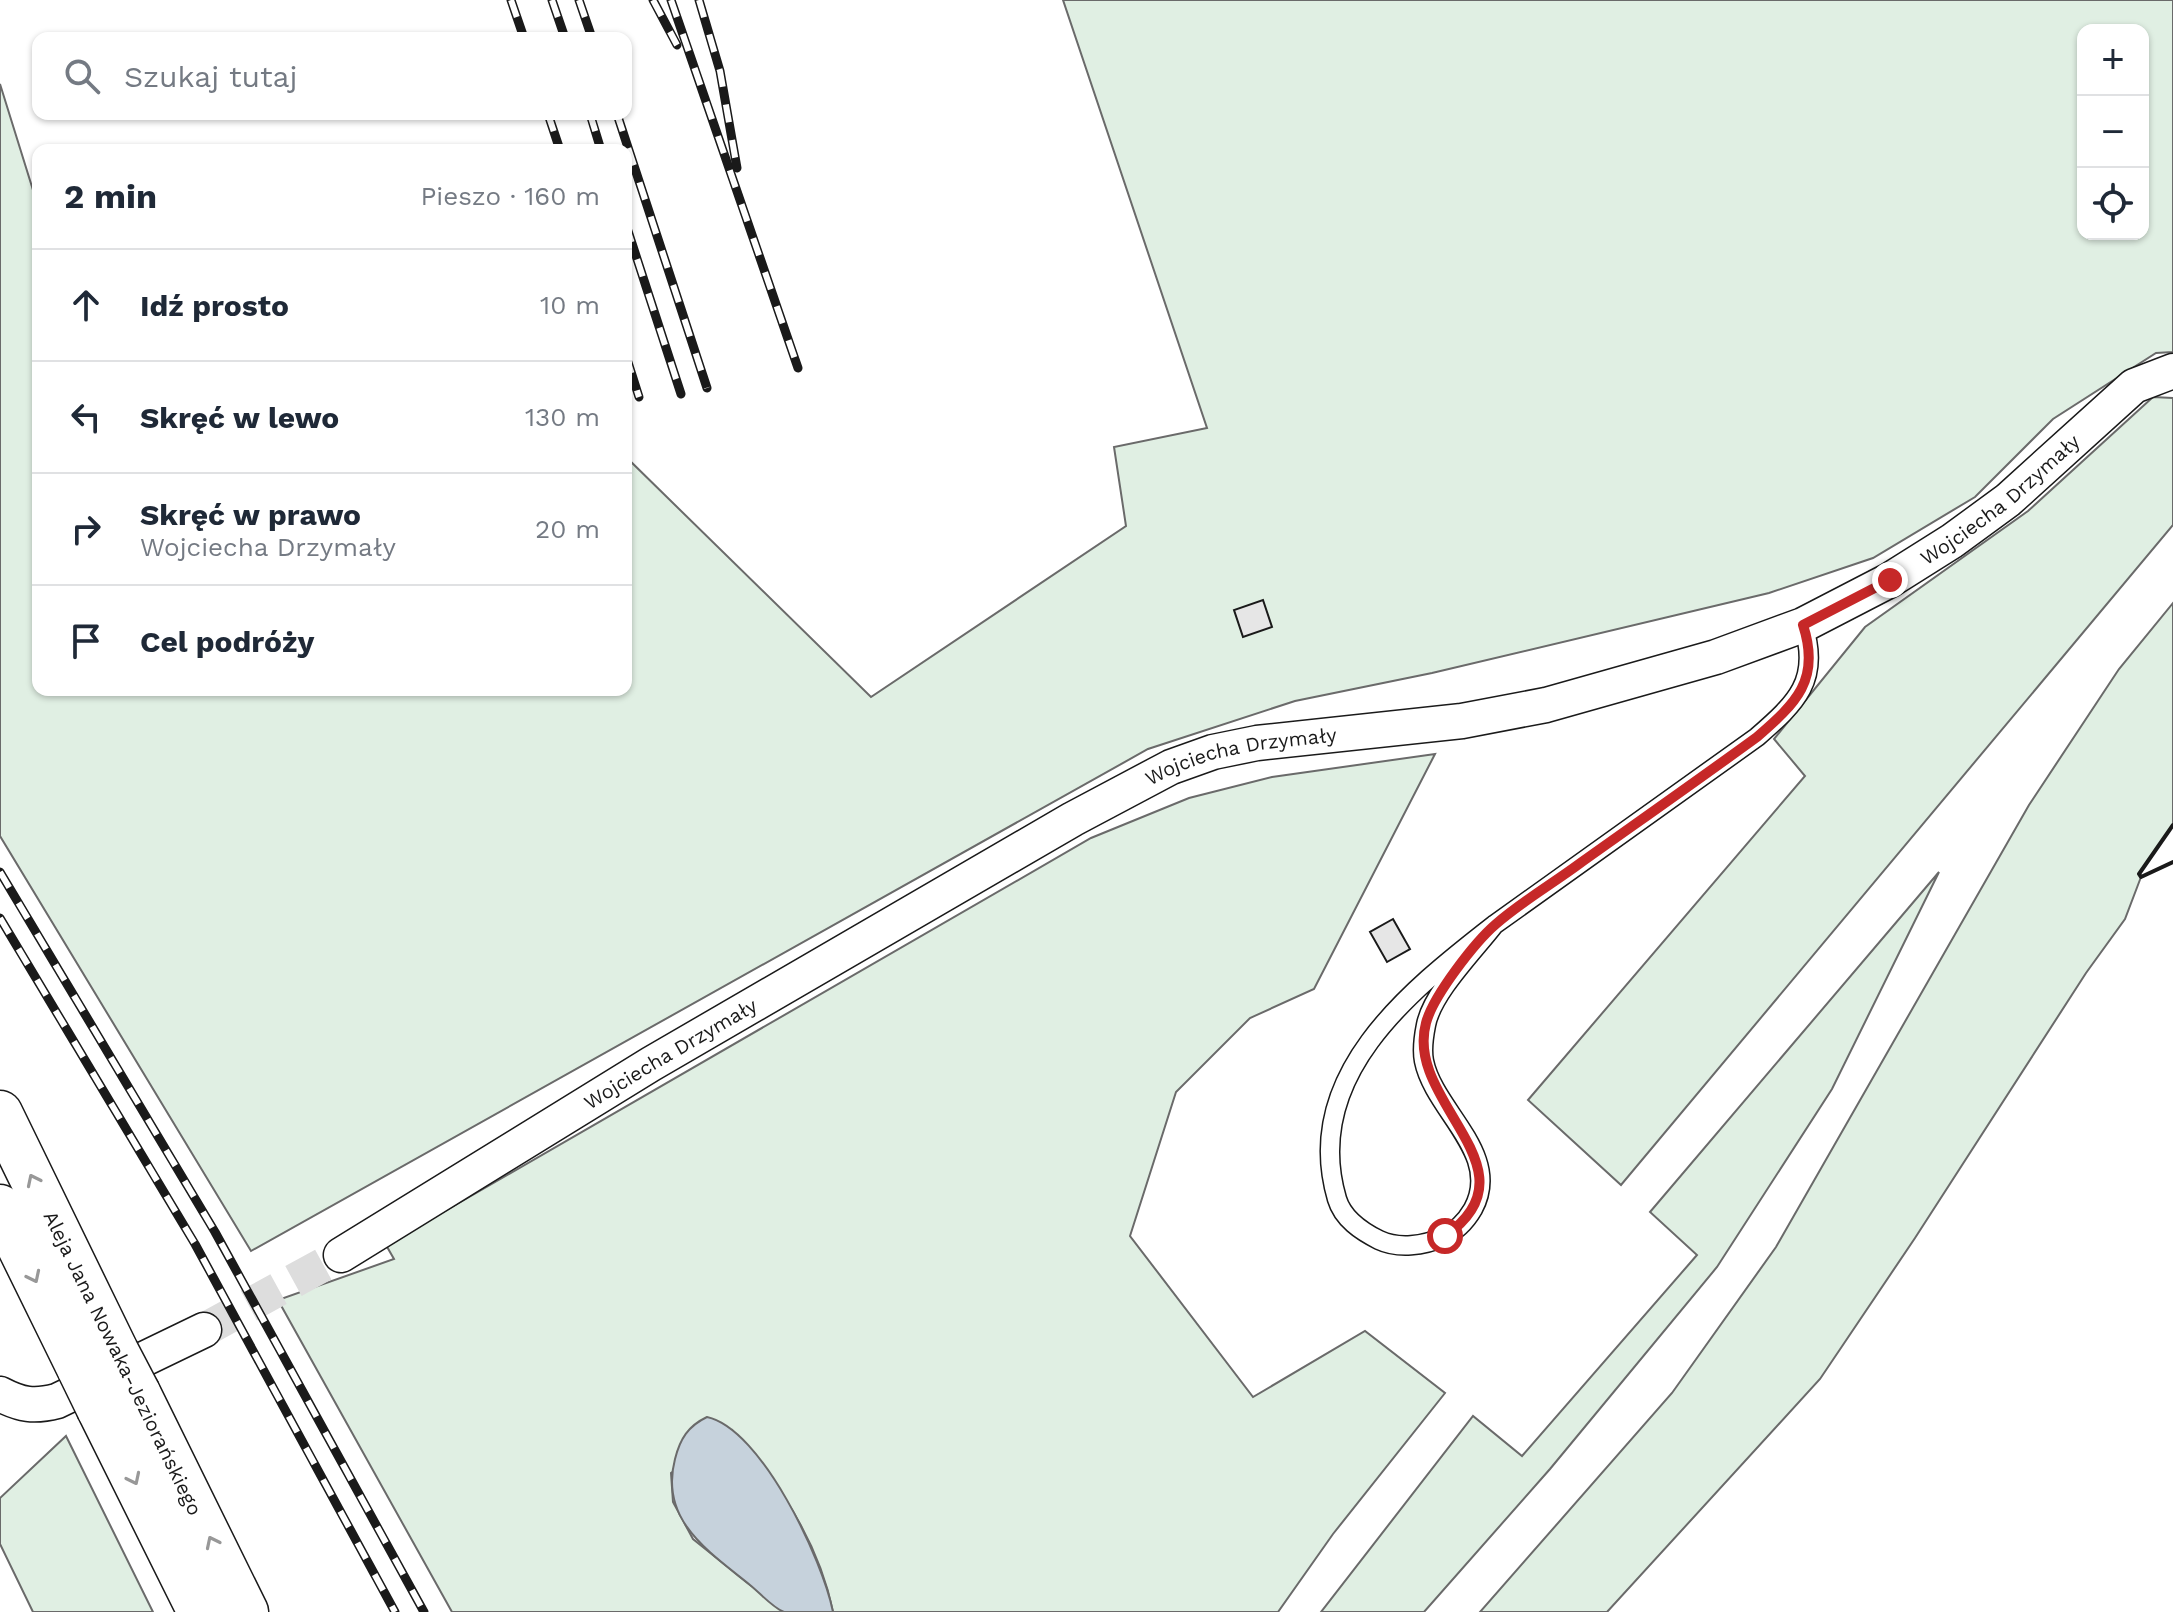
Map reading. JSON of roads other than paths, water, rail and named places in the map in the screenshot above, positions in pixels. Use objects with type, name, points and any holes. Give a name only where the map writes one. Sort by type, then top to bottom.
[{"type":"main road","name":"Aleja Jana Nowaka-Jeziorańskiego","points":[[0,1113],[98,1360],[119,1401],[246,1612]]},
{"type":"main road","name":"Aleja Jana Nowaka-Jeziorańskiego","points":[[0,1207],[98,1360]]},
{"type":"main road","name":"Aleja Jana Nowaka-Jeziorańskiego","points":[[119,1401],[200,1612]]},
{"type":"street","name":"Wojciecha Drzymały","points":[[341,1255],[651,1064],[1073,819],[1171,767],[1257,743],[1462,721],[1546,705],[1716,657],[1803,625],[1890,580],[1952,541],[2008,500],[2134,386],[2173,371]]},
{"type":"street","points":[[0,1394],[19,1404],[37,1406],[57,1401],[204,1330]]},
{"type":"lane","points":[[1494,925],[1449,981],[1426,1022],[1424,1060],[1437,1092],[1466,1135],[1479,1168],[1480,1196],[1465,1222],[1445,1236],[1420,1246],[1386,1243],[1358,1229],[1339,1205],[1330,1175],[1328,1138],[1334,1107],[1346,1074],[1410,996],[1494,925],[1757,737],[1786,712],[1802,690],[1811,667],[1810,646],[1803,625]]},
{"type":"tunnel","points":[[204,1330],[341,1255]]},
{"type":"railway","points":[[511,0],[522,32]]},
{"type":"railway","points":[[552,0],[563,32]]},
{"type":"railway","points":[[579,0],[590,32]]},
{"type":"railway","points":[[653,0],[677,45]]},
{"type":"railway","points":[[671,0],[798,368]]},
{"type":"railway","points":[[699,0],[720,71],[737,168]]},
{"type":"railway","points":[[550,120],[558,144]]},
{"type":"railway","points":[[592,120],[599,144]]},
{"type":"railway","points":[[619,120],[627,144]]},
{"type":"railway","points":[[632,160],[707,388]]},
{"type":"railway","points":[[632,243],[681,394]]},
{"type":"railway","points":[[632,375],[639,397]]},
{"type":"railway","points":[[0,872],[215,1232],[424,1612]]},
{"type":"railway","points":[[0,918],[195,1244],[395,1612]]}]
